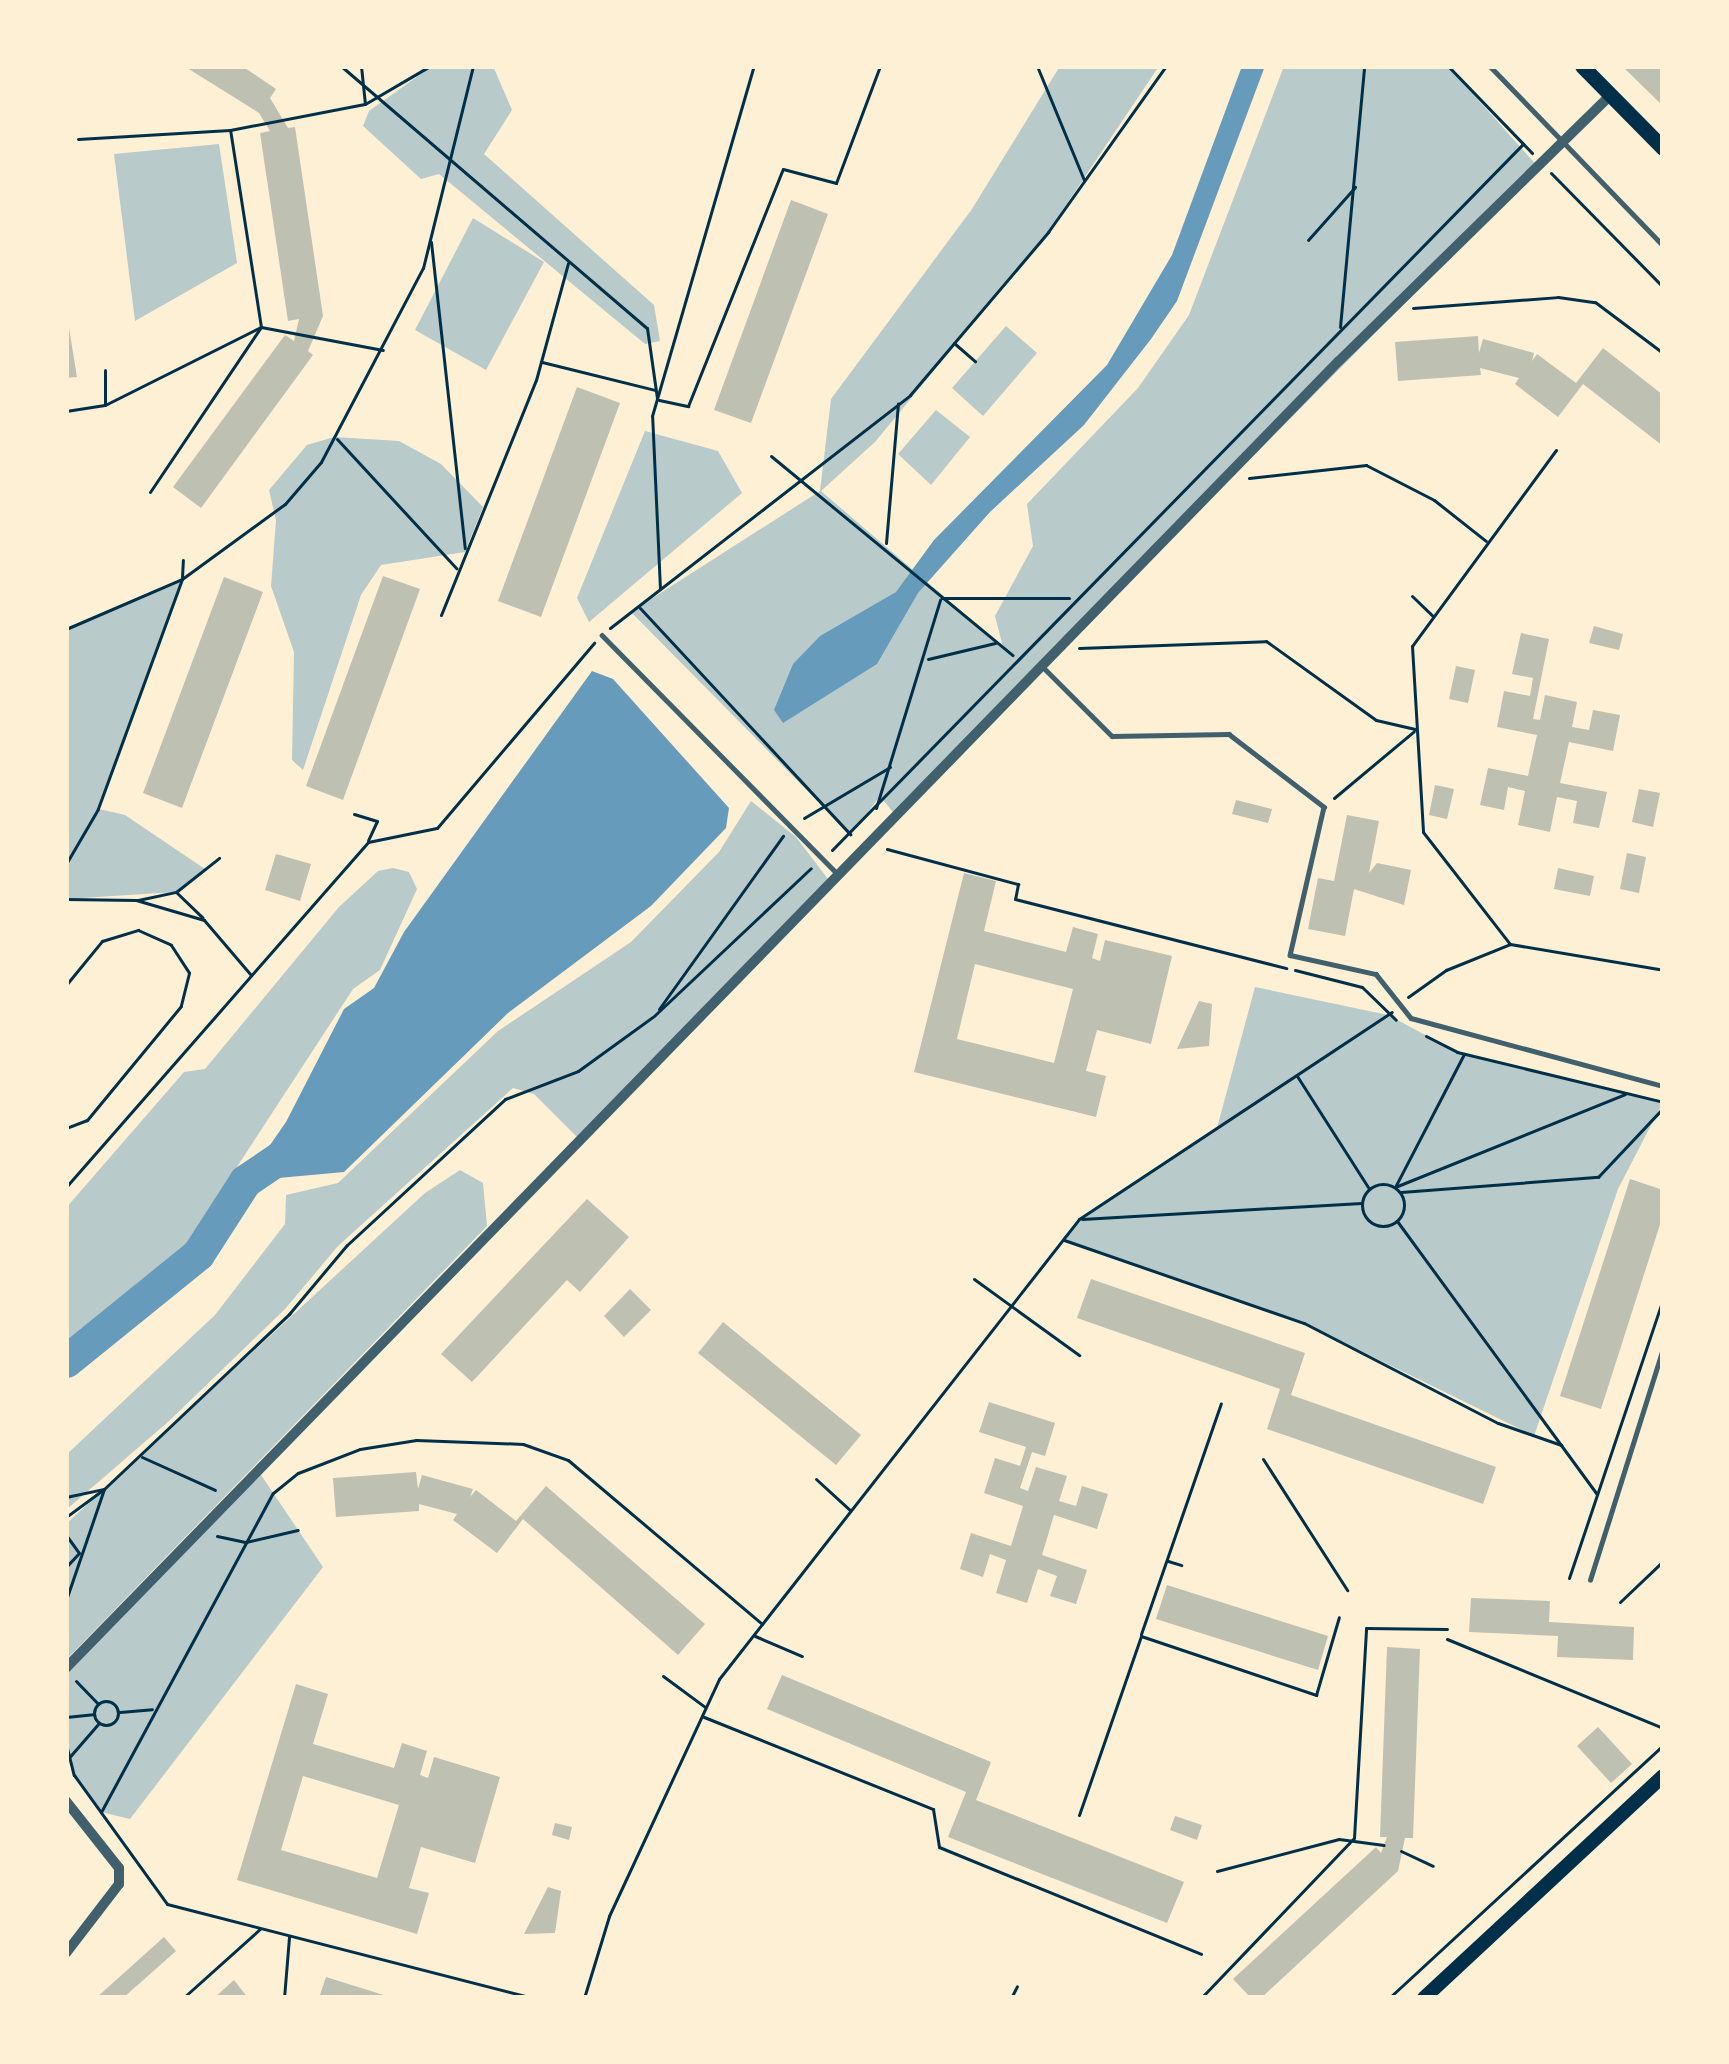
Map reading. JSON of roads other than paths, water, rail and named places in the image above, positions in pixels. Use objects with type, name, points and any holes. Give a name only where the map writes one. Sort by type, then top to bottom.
[{"type":"main road","points":[[1582,66],[1663,148]]},
{"type":"main road","points":[[1424,1998],[1663,1775]]},
{"type":"street","points":[[66,1669],[1223,480],[1611,95]]},
{"type":"street","points":[[66,1801],[118,1868],[119,1884],[66,1953]]},
{"type":"lane","points":[[1490,66],[1663,245]]},
{"type":"lane","points":[[602,634],[838,875]]},
{"type":"lane","points":[[1042,666],[1112,736],[1228,734],[1324,807],[1290,956],[1376,974],[1411,1018],[1663,1086]]},
{"type":"lane","points":[[1590,1580],[1663,1348]]},
{"type":"water","points":[[1242,66],[1265,66],[1177,301],[1151,339],[1084,425],[990,512],[918,593],[877,664],[783,723],[774,710],[793,664],[820,636],[896,592],[934,540],[1107,365],[1172,255]]},
{"type":"water","points":[[592,671],[613,679],[729,808],[726,828],[651,906],[508,1013],[344,1172],[245,1181],[286,1122],[344,1009],[374,988],[404,932]]},
{"type":"waterway","points":[[66,1361],[198,1254],[245,1181],[279,1158]]}]
